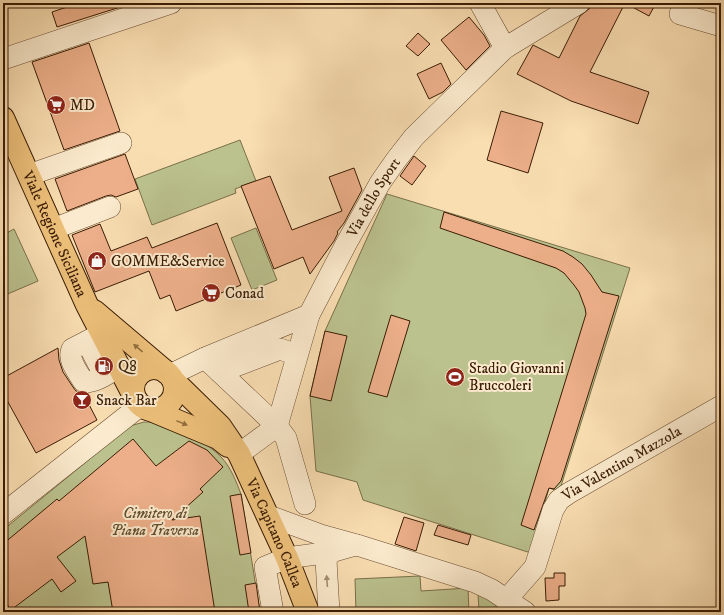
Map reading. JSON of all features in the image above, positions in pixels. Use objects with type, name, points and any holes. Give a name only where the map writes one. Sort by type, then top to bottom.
[{"type":"main road","name":"Viale Regione Siciliana","points":[[3,120],[87,305],[88,341],[106,374],[141,404]]},
{"type":"main road","name":"Via Capitano Callea","points":[[87,305],[170,376],[220,426],[239,454],[269,516],[298,583],[308,612]]},
{"type":"main road","points":[[150,368],[156,368],[163,370],[170,376],[175,392],[169,403],[159,409],[152,410],[141,404],[133,387],[138,375],[150,368]]},
{"type":"main road","points":[[141,404],[218,438],[239,454]]},
{"type":"street","points":[[3,59],[133,9],[171,3]]},
{"type":"street","points":[[480,3],[506,48]]},
{"type":"street","name":"Via dello Sport","points":[[277,426],[309,315],[380,183],[396,160],[414,137],[506,48],[579,3]]},
{"type":"street","points":[[684,3],[680,14],[721,26]]},
{"type":"street","points":[[29,176],[121,143]]},
{"type":"street","points":[[53,229],[110,207]]},
{"type":"street","points":[[170,376],[205,358],[309,315]]},
{"type":"street","points":[[88,341],[72,349],[70,358],[83,381],[86,383],[106,374]]},
{"type":"street","points":[[220,372],[280,349],[297,355]]},
{"type":"street","points":[[205,358],[277,426],[286,438],[305,504]]},
{"type":"street","points":[[3,514],[141,404]]},
{"type":"street","name":"Via Valentino Mazzola","points":[[506,600],[535,567],[553,510],[559,500],[721,406]]},
{"type":"street","points":[[239,454],[277,426]]},
{"type":"street","points":[[269,516],[326,544]]},
{"type":"street","points":[[273,612],[265,567],[287,558],[296,547],[310,540],[326,544],[357,545],[475,582],[492,590],[525,612]]},
{"type":"street","points":[[326,544],[329,612]]},
{"type":"street","points":[[270,592],[298,583]]},
{"type":"green space","points":[[240,140],[256,181],[235,189],[236,193],[152,225],[135,179]]},
{"type":"green space","name":"Stadio Giovanni Bruccoleri","points":[[387,194],[630,268],[561,486],[555,490],[549,488],[531,553],[363,500],[357,482],[316,471],[310,396],[325,331]]},
{"type":"green space","points":[[256,228],[277,280],[252,290],[231,238]]},
{"type":"green space","points":[[14,229],[38,281],[3,296],[3,235]]},
{"type":"green space","name":"Cimitero di Piana Traversa","points":[[144,422],[163,425],[186,433],[207,445],[222,458],[228,466],[241,494],[260,612],[3,612],[3,530],[130,426]]},
{"type":"green space","points":[[420,576],[421,591],[468,588],[469,612],[356,612],[355,579]]},
{"type":"green space","points":[[478,593],[506,612],[479,612]]},
{"type":"building","points":[[79,3],[133,3],[57,27],[52,12]]},
{"type":"building","points":[[591,3],[625,3],[590,72],[649,92],[638,124],[571,101],[517,74],[533,45],[559,58],[580,16],[589,9]]},
{"type":"building","points":[[625,3],[656,3],[649,16]]},
{"type":"building","points":[[469,17],[484,35],[490,46],[466,70],[441,40]]},
{"type":"building","points":[[418,33],[430,44],[418,56],[406,46]]},
{"type":"building","points":[[89,43],[120,131],[64,150],[32,62]]},
{"type":"building","points":[[441,63],[451,84],[443,92],[429,99],[417,74]]},
{"type":"building","points":[[501,111],[543,123],[528,173],[487,160]]},
{"type":"building","points":[[125,154],[138,189],[116,197],[111,195],[106,196],[67,211],[55,179]]},
{"type":"building","points":[[414,156],[426,166],[412,185],[400,176]]},
{"type":"building","points":[[354,168],[362,190],[344,223],[337,232],[338,233],[334,241],[310,274],[303,257],[274,269],[241,186],[270,176],[292,230],[342,211],[329,177]]},
{"type":"building","points":[[444,212],[563,251],[582,264],[602,292],[619,296],[561,481],[554,489],[549,488],[534,530],[521,525],[586,314],[585,308],[579,292],[564,273],[556,268],[440,228]]},
{"type":"building","points":[[217,223],[241,285],[176,311],[170,295],[160,299],[149,271],[95,292],[72,235],[100,224],[111,251],[147,237],[152,248]]},
{"type":"building","points":[[391,315],[410,321],[387,397],[368,392]]},
{"type":"building","points":[[325,331],[347,336],[331,401],[310,396]]},
{"type":"building","points":[[58,348],[59,360],[63,372],[76,391],[83,393],[97,420],[36,453],[3,393],[3,378]]},
{"type":"building","name":"Cimitero di Piana Traversa","points":[[133,439],[156,466],[189,441],[207,450],[223,467],[200,489],[203,492],[172,520],[200,516],[215,612],[113,612],[108,582],[93,584],[85,536],[57,557],[76,581],[61,592],[52,579],[11,610],[3,599],[3,544],[57,499],[59,501]]},
{"type":"building","points":[[241,494],[251,553],[240,555],[230,496]]},
{"type":"building","points":[[404,517],[424,523],[416,551],[395,544]]},
{"type":"building","points":[[438,525],[471,535],[468,545],[434,535]]},
{"type":"building","points":[[554,573],[565,573],[565,586],[559,586],[559,600],[546,601],[545,578],[554,578]]},
{"type":"building","points":[[256,583],[260,612],[249,612],[245,585]]},
{"type":"place","name":"MD","points":[[56,105]]},
{"type":"place","name":"GOMME&Service","points":[[97,261]]},
{"type":"place","name":"Conad","points":[[211,293]]},
{"type":"place","name":"Q8","points":[[104,366]]},
{"type":"place","name":"Stadio Giovanni Bruccoleri","points":[[455,377]]},
{"type":"place","name":"Snack Bar","points":[[82,400]]}]
